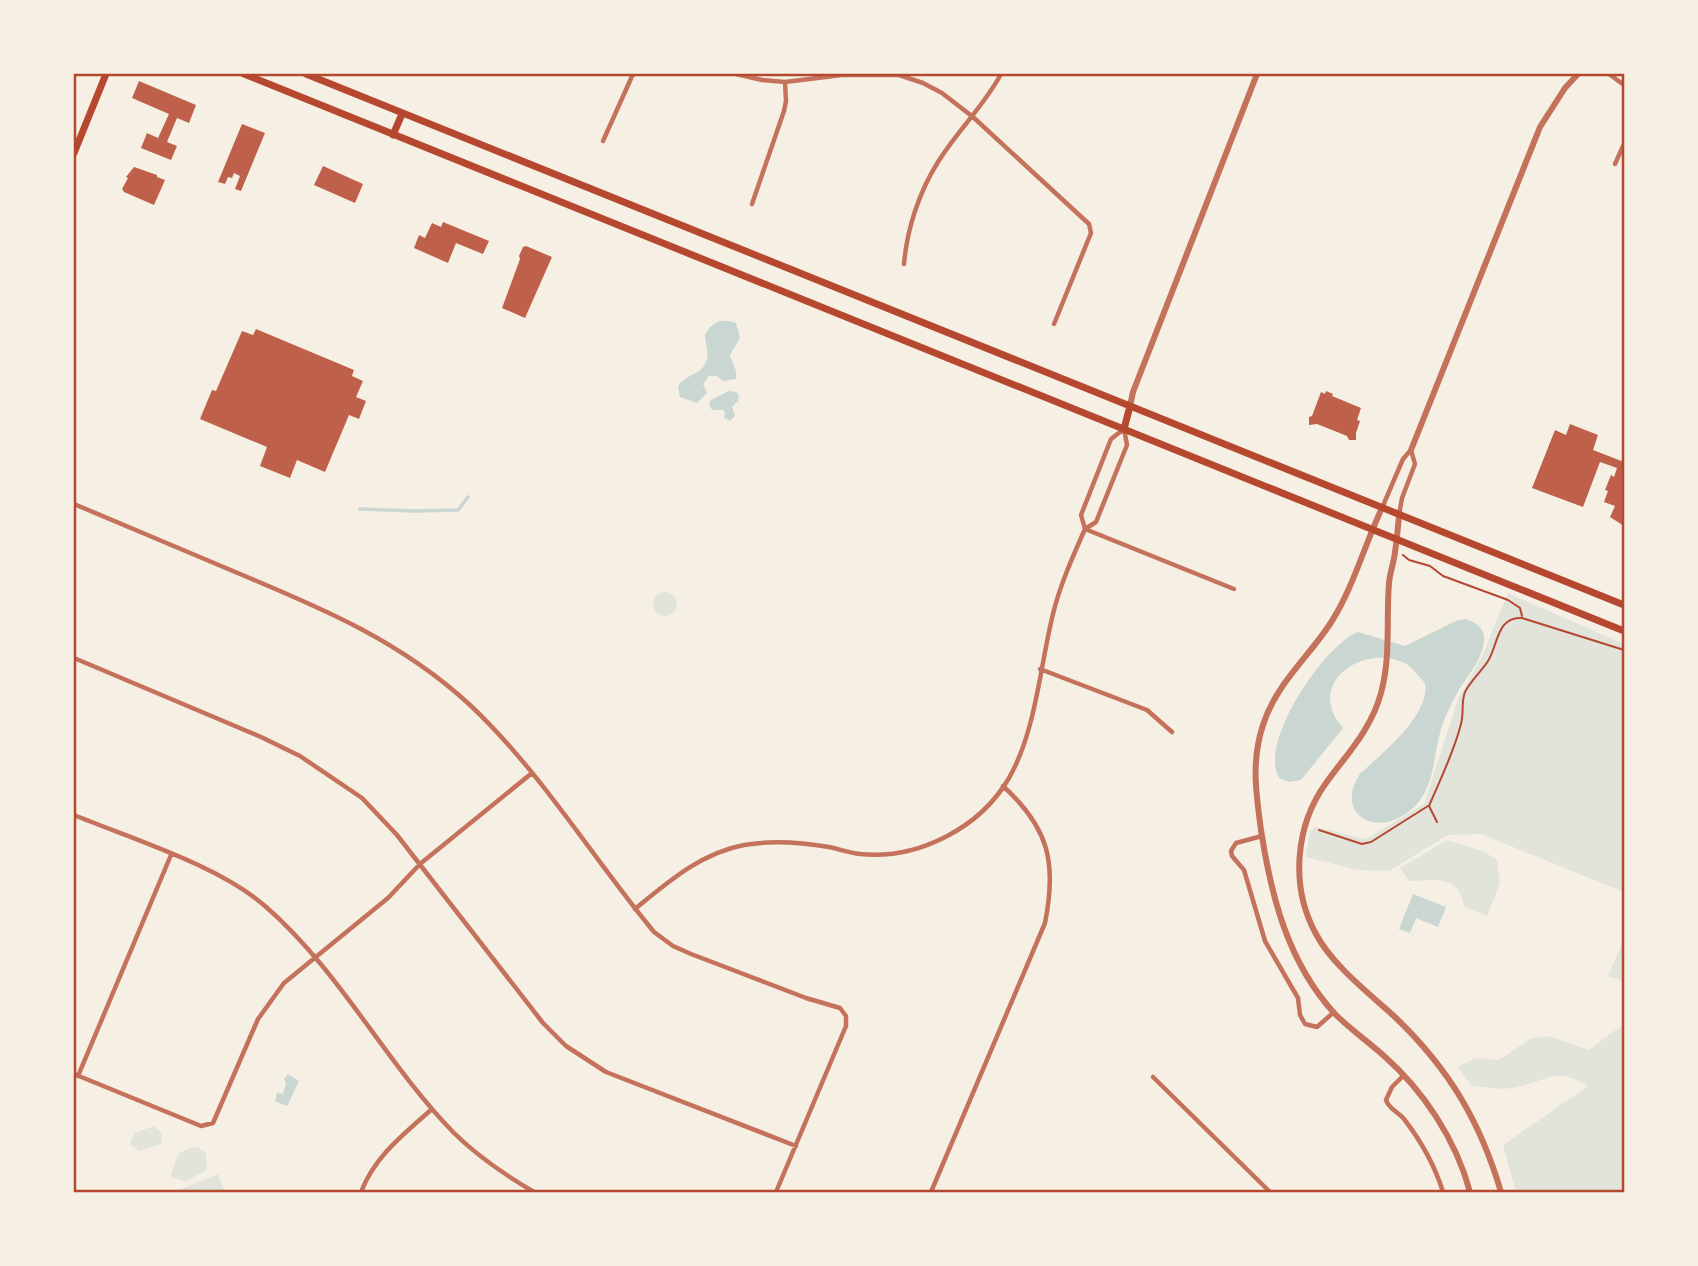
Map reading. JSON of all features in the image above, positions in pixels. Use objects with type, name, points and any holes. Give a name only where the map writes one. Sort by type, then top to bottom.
[{"type":"main road","points":[[74,153],[106,74]]},
{"type":"main road","points":[[244,74],[1625,631]]},
{"type":"main road","points":[[306,74],[1625,606]]},
{"type":"main road","points":[[393,135],[402,114]]},
{"type":"main road","points":[[1124,429],[1130,406]]},
{"type":"street","points":[[603,141],[633,74]]},
{"type":"street","points":[[736,74],[785,82],[842,75],[899,75],[942,93],[973,117],[1082,215],[1090,227],[1091,233],[1054,324]]},
{"type":"street","points":[[904,264],[906,242],[923,190],[938,162],[973,117],[1001,74]]},
{"type":"street","points":[[1130,406],[1257,74]]},
{"type":"street","points":[[1470,1192],[1461,1166],[1438,1119],[1403,1076],[1334,1012],[1300,962],[1282,926],[1267,870],[1254,780],[1263,726],[1280,688],[1336,613],[1403,459],[1411,450],[1540,127],[1565,88],[1578,74]]},
{"type":"street","points":[[1609,74],[1625,85]]},
{"type":"street","points":[[752,204],[784,111],[785,82]]},
{"type":"street","points":[[1615,164],[1625,144]]},
{"type":"street","points":[[635,909],[685,869],[708,856],[742,845],[777,841],[805,843],[859,854],[902,851],[946,837],[977,815],[1003,786],[1019,758],[1054,609],[1084,529],[1081,515],[1111,439],[1124,429],[1127,445],[1096,522],[1084,529]]},
{"type":"street","points":[[1411,450],[1415,464],[1402,498],[1389,580],[1387,670],[1379,701],[1368,726],[1352,752],[1321,790],[1308,816],[1300,845],[1300,886],[1309,919],[1321,942],[1423,1046],[1460,1095],[1484,1142],[1501,1192]]},
{"type":"street","points":[[74,504],[320,607],[386,642],[468,704],[507,742],[654,932],[673,946],[835,1006],[844,1012],[846,1026],[776,1192]]},
{"type":"street","points":[[1084,529],[1234,589]]},
{"type":"street","points":[[74,658],[261,737],[300,756],[336,779],[362,798],[397,835],[543,1023],[566,1046],[606,1072],[796,1146]]},
{"type":"street","points":[[1041,669],[1147,710],[1172,732]]},
{"type":"street","points":[[172,855],[76,1075],[201,1126],[216,1120],[255,1026],[284,983],[388,898],[420,864],[532,773]]},
{"type":"street","points":[[931,1192],[1045,923],[1050,895],[1046,849],[1038,825],[1025,806],[1003,786]]},
{"type":"street","points":[[74,815],[216,874],[263,904],[315,956],[432,1109],[481,1156],[534,1192]]},
{"type":"street","points":[[1262,836],[1236,843],[1231,851],[1247,875],[1265,942],[1297,998],[1300,1015],[1305,1024],[1317,1027],[1334,1012]]},
{"type":"street","points":[[1403,1076],[1392,1087],[1386,1100],[1417,1136],[1443,1192]]},
{"type":"street","points":[[1153,1077],[1270,1192]]},
{"type":"street","points":[[361,1192],[373,1168],[384,1154],[432,1109]]},
{"type":"path","points":[[1395,553],[1430,566],[1443,576],[1508,600],[1520,608],[1522,618]]},
{"type":"path","points":[[1319,830],[1362,844],[1371,842],[1429,806],[1462,722],[1462,705],[1467,689],[1489,659],[1497,636],[1506,622],[1522,618],[1625,650]]},
{"type":"path","points":[[1429,806],[1437,822]]},
{"type":"shaded area","points":[[719,321],[736,323],[740,338],[730,355],[736,379],[723,381],[717,376],[709,376],[703,384],[707,393],[697,403],[680,397],[678,387],[681,382],[705,365],[708,353],[705,335],[710,327]]},
{"type":"shaded area","points":[[729,391],[736,392],[739,396],[732,407],[735,416],[730,421],[724,418],[723,410],[712,410],[709,405],[711,400]]},
{"type":"shaded area","points":[[665,592],[674,595],[677,604],[674,613],[665,616],[656,613],[653,604],[656,595]]},
{"type":"shaded area","points":[[1508,593],[1624,644],[1624,892],[1481,834],[1448,835],[1389,871],[1357,870],[1306,857],[1310,831],[1316,827],[1366,839],[1424,804],[1458,699],[1482,656]]},
{"type":"shaded area","points":[[1466,619],[1477,624],[1482,630],[1482,650],[1447,714],[1429,782],[1420,801],[1412,809],[1398,818],[1372,822],[1362,818],[1355,810],[1352,800],[1353,788],[1360,774],[1413,721],[1425,695],[1425,683],[1413,670],[1405,663],[1388,658],[1356,663],[1343,671],[1334,683],[1330,696],[1333,712],[1343,728],[1301,780],[1290,782],[1280,779],[1275,763],[1277,743],[1285,721],[1312,675],[1344,640],[1358,632],[1405,646],[1458,620]]},
{"type":"shaded area","points":[[1447,840],[1485,852],[1497,860],[1500,883],[1487,916],[1464,906],[1457,888],[1451,884],[1436,880],[1409,881],[1400,868]]},
{"type":"shaded area","points":[[1413,894],[1446,907],[1438,927],[1416,918],[1410,933],[1399,929]]},
{"type":"shaded area","points":[[1624,939],[1624,981],[1608,976]]},
{"type":"shaded area","points":[[1624,1027],[1624,1192],[1516,1192],[1503,1145],[1588,1086],[1577,1080],[1558,1076],[1512,1088],[1472,1086],[1458,1067],[1475,1058],[1499,1060],[1530,1039],[1548,1036],[1589,1050],[1617,1029]]},
{"type":"shaded area","points":[[288,1074],[299,1081],[287,1106],[275,1101],[277,1093],[283,1094],[286,1083],[284,1079]]},
{"type":"shaded area","points":[[154,1126],[162,1133],[161,1144],[139,1151],[130,1144],[134,1133]]},
{"type":"shaded area","points":[[198,1147],[206,1153],[207,1170],[186,1181],[173,1178],[171,1175],[178,1154]]},
{"type":"shaded area","points":[[218,1174],[225,1192],[179,1190]]},
{"type":"building","points":[[139,81],[196,105],[189,123],[177,118],[167,142],[177,146],[171,160],[141,148],[147,133],[158,138],[169,114],[132,98]]},
{"type":"building","points":[[242,124],[265,133],[241,191],[235,189],[240,176],[234,173],[232,178],[228,177],[225,184],[218,182]]},
{"type":"building","points":[[323,166],[363,184],[355,203],[314,185]]},
{"type":"building","points":[[134,167],[165,180],[154,205],[122,189],[128,178],[126,177]]},
{"type":"building","points":[[443,222],[489,241],[483,254],[456,243],[448,263],[414,248],[419,235],[425,238],[432,223],[441,227]]},
{"type":"building","points":[[526,246],[552,257],[525,318],[502,308],[519,256]]},
{"type":"building","points":[[256,329],[354,370],[352,376],[363,381],[356,397],[366,401],[359,419],[349,415],[325,472],[297,460],[290,478],[260,466],[267,447],[200,419],[212,390],[216,391],[242,331],[253,335]]},
{"type":"building","points":[[1326,391],[1361,408],[1356,440],[1349,440],[1347,436],[1317,424],[1309,425],[1309,417],[1312,416],[1321,392],[1325,394]]},
{"type":"building","points":[[1570,424],[1598,435],[1593,450],[1624,462],[1624,526],[1610,517],[1615,506],[1604,502],[1608,491],[1605,490],[1617,468],[1600,462],[1583,507],[1532,488],[1555,430],[1566,435]]},
{"type":"waterway","points":[[360,509],[458,510],[468,497]]}]
